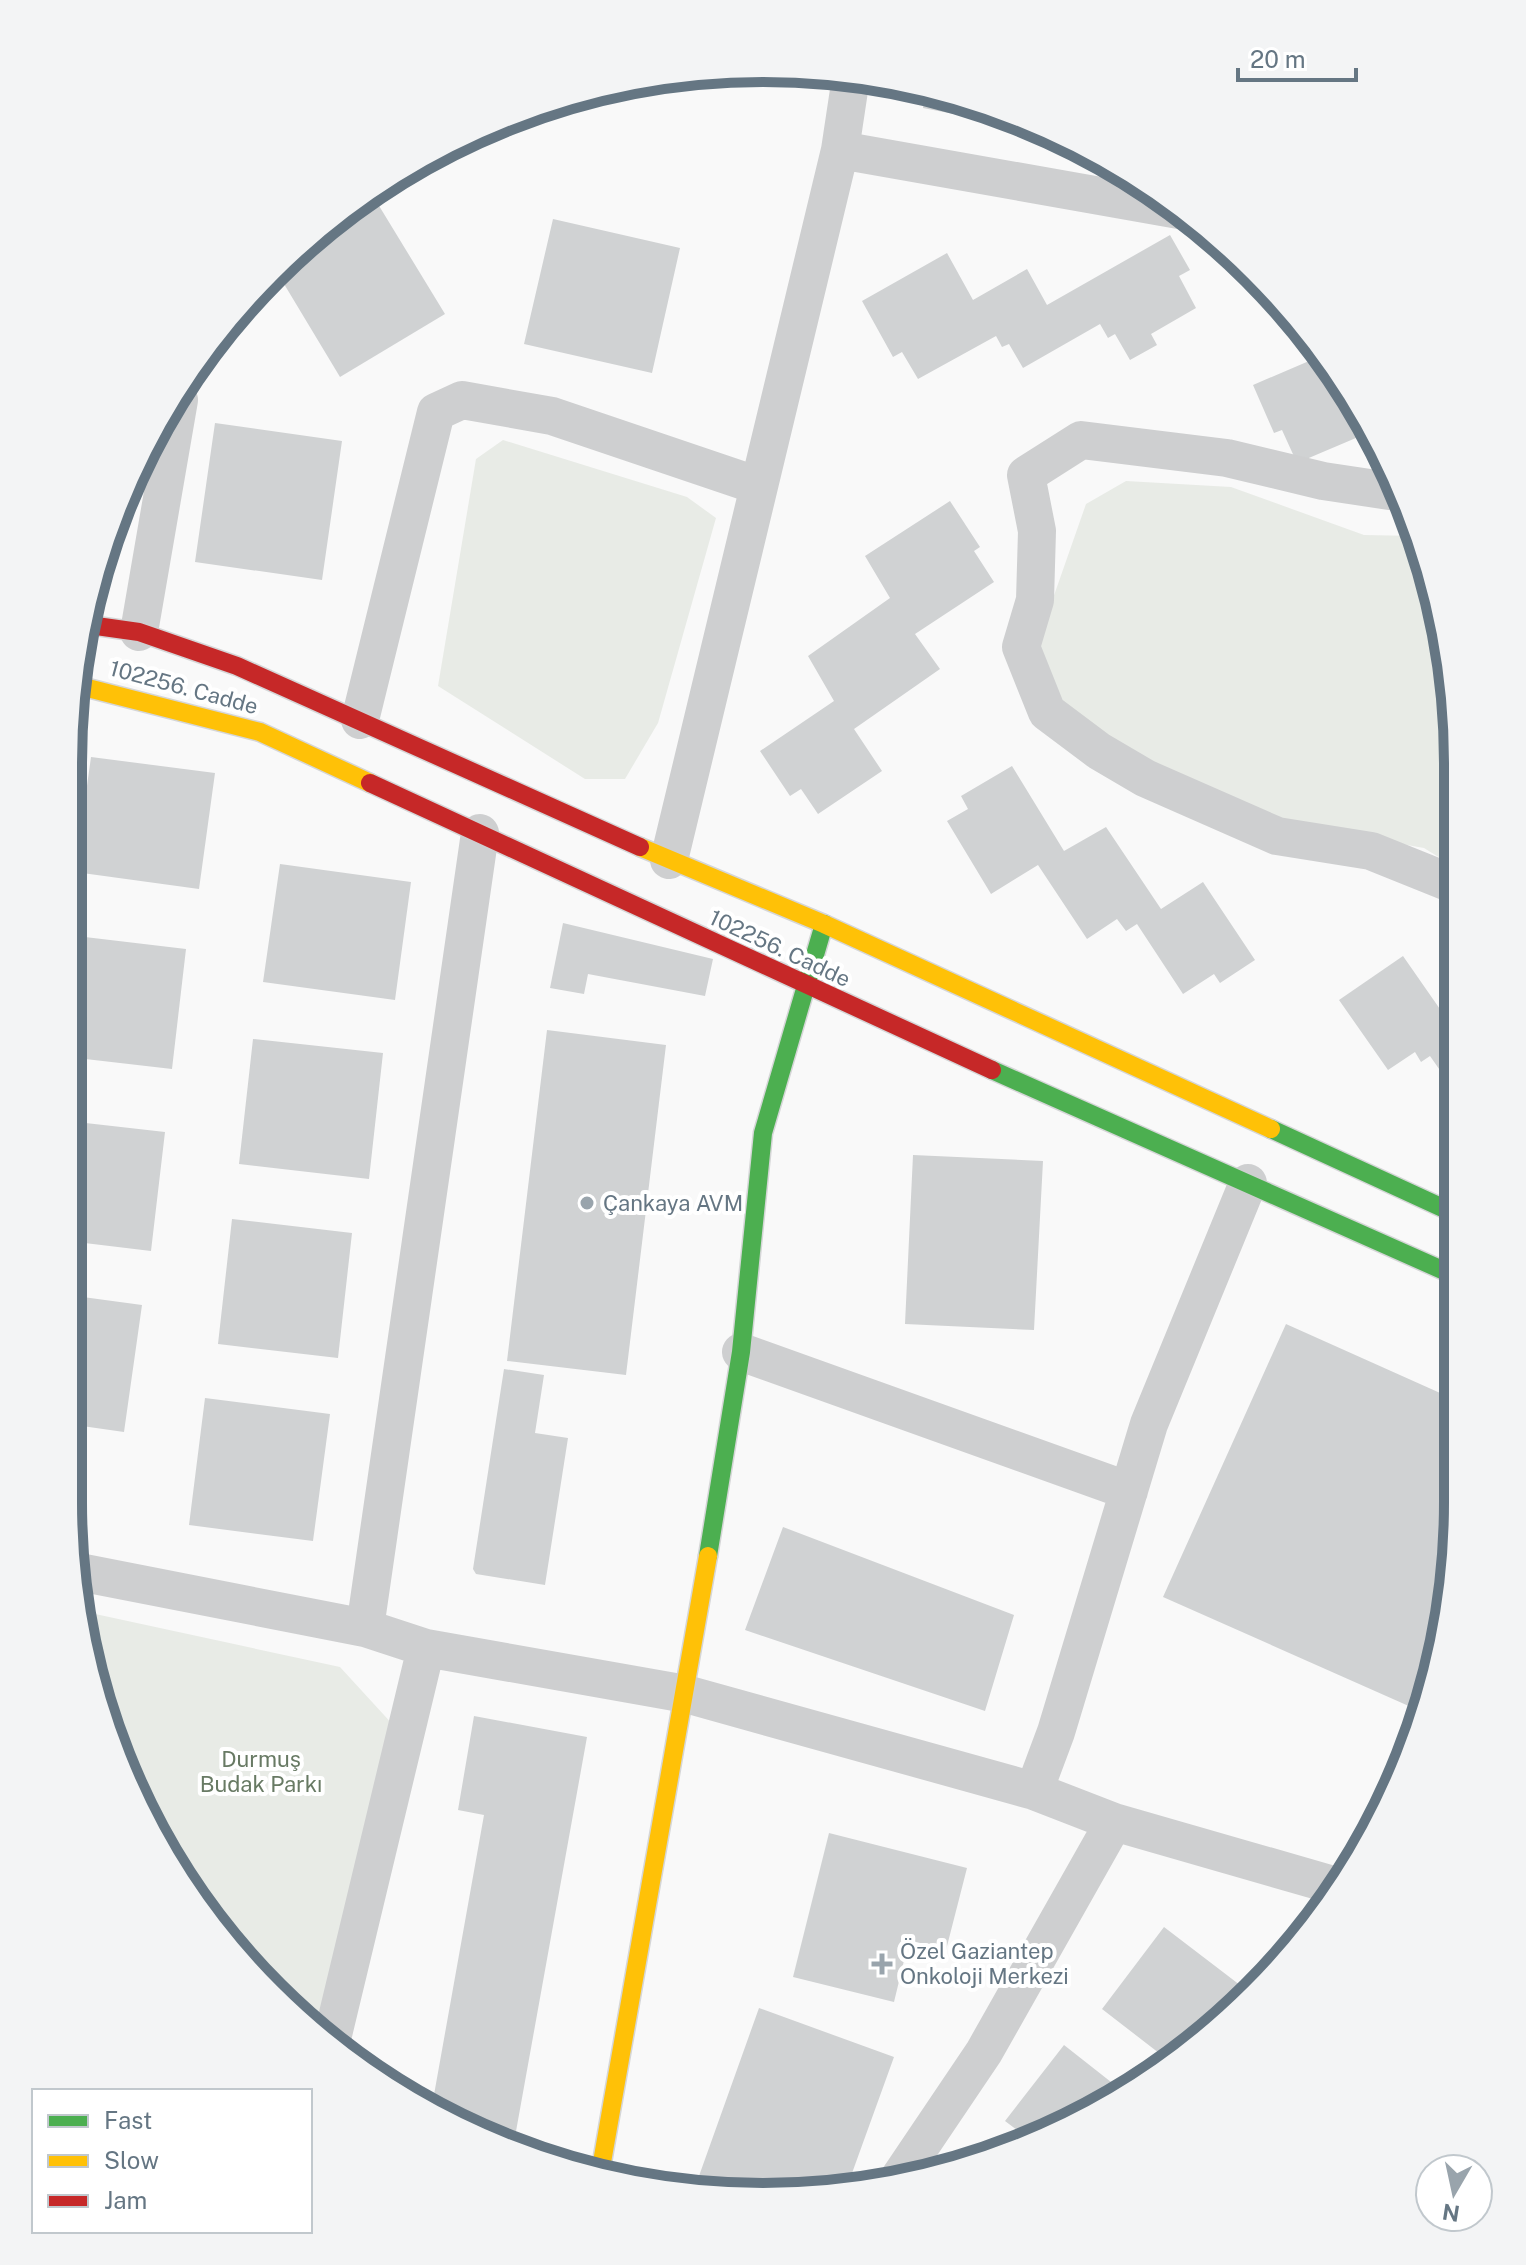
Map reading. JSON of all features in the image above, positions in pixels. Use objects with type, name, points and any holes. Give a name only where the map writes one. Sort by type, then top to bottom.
[{"type":"street","points":[[669,860],[840,150],[849,88]]},
{"type":"street","points":[[840,150],[1153,205]]},
{"type":"street","points":[[360,720],[436,412],[462,400],[552,416],[759,486]]},
{"type":"street","points":[[139,632],[176,417]]},
{"type":"street","points":[[1387,491],[1323,481],[1227,458],[1081,440],[1026,475],[1037,545],[1035,600],[1021,647],[1047,712],[1099,751],[1145,778],[1277,836],[1371,851],[1444,880]]},
{"type":"street","name":"102256. Cadde","points":[[96,626],[139,632],[237,666],[669,860],[824,924],[1444,1209]]},
{"type":"street","name":"102256. Cadde","points":[[86,688],[260,732],[804,986],[1444,1271]]},
{"type":"street","points":[[365,1628],[480,833]]},
{"type":"street","points":[[602,2163],[686,1694],[741,1352],[763,1133],[824,924]]},
{"type":"street","points":[[1034,1791],[1149,1424],[1248,1183]]},
{"type":"street","points":[[741,1352],[1129,1491]]},
{"type":"street","points":[[86,1573],[365,1628],[426,1648],[686,1694],[1034,1791],[1114,1822],[1327,1883]]},
{"type":"street","points":[[334,2030],[426,1648]]},
{"type":"street","points":[[906,2168],[984,2052],[1114,1822]]},
{"type":"green space","points":[[503,440],[687,497],[716,518],[658,723],[625,779],[585,779],[438,686],[476,459]]},
{"type":"green space","points":[[1126,481],[1231,487],[1364,535],[1405,536],[1421,587],[1438,674],[1443,718],[1444,860],[1424,848],[1289,824],[1099,751],[1036,692],[1037,644],[1086,504]]},
{"type":"green space","name":"Durmuş Budak Parkı","points":[[92,1613],[340,1667],[395,1727],[318,2018],[251,1951],[223,1917],[173,1842],[152,1803],[118,1721]]},
{"type":"building","points":[[924,102],[990,121],[923,108]]},
{"type":"building","points":[[377,203],[445,314],[340,377],[282,280],[348,223]]},
{"type":"building","points":[[553,219],[680,248],[652,373],[524,344]]},
{"type":"building","points":[[1170,235],[1190,270],[1179,276],[1196,308],[1151,334],[1157,345],[1130,360],[1115,334],[1108,338],[1100,324],[1023,368],[1009,344],[1002,347],[996,336],[918,379],[902,352],[893,357],[862,301],[947,253],[973,300],[1027,269],[1047,305]]},
{"type":"building","points":[[1311,360],[1360,436],[1297,463],[1282,430],[1274,433],[1253,385]]},
{"type":"building","points":[[215,423],[342,441],[322,580],[195,562]]},
{"type":"building","points":[[950,501],[980,547],[974,551],[994,582],[915,634],[940,669],[854,729],[882,771],[818,814],[801,789],[790,796],[760,751],[834,701],[808,656],[890,598],[865,556]]},
{"type":"building","points":[[91,757],[215,773],[199,889],[82,873],[82,822]]},
{"type":"building","points":[[1012,766],[1064,851],[1106,827],[1161,909],[1203,882],[1255,960],[1220,983],[1214,974],[1183,994],[1137,924],[1126,931],[1117,919],[1087,939],[1038,865],[991,894],[947,821],[968,809],[961,796]]},
{"type":"building","points":[[280,864],[411,882],[395,1000],[263,982]]},
{"type":"building","points":[[563,923],[713,959],[705,996],[588,974],[584,994],[550,988]]},
{"type":"building","points":[[82,937],[186,949],[172,1069],[82,1059]]},
{"type":"building","points":[[1403,956],[1444,1015],[1444,1076],[1430,1056],[1421,1062],[1415,1052],[1388,1070],[1339,1000]]},
{"type":"building","name":"Çankaya AVM","points":[[547,1030],[666,1045],[626,1375],[507,1361]]},
{"type":"building","points":[[253,1039],[383,1053],[369,1179],[239,1164]]},
{"type":"building","points":[[82,1123],[165,1132],[151,1251],[82,1243]]},
{"type":"building","points":[[913,1155],[1043,1161],[1034,1330],[905,1324]]},
{"type":"building","points":[[232,1219],[352,1233],[338,1358],[218,1344]]},
{"type":"building","points":[[82,1297],[142,1305],[124,1432],[82,1426]]},
{"type":"building","points":[[1286,1324],[1444,1395],[1443,1547],[1431,1635],[1412,1707],[1163,1597]]},
{"type":"building","points":[[504,1369],[544,1375],[535,1433],[568,1438],[545,1585],[476,1574],[473,1569]]},
{"type":"building","points":[[205,1398],[330,1414],[313,1541],[189,1525]]},
{"type":"building","points":[[783,1527],[1014,1615],[985,1711],[745,1630]]},
{"type":"building","points":[[474,1716],[587,1737],[515,2136],[433,2098],[484,1815],[458,1810]]},
{"type":"building","points":[[829,1833],[967,1868],[946,1950],[909,1940],[894,2002],[793,1977]]},
{"type":"building","points":[[1164,1927],[1242,1987],[1161,2054],[1102,2009]]},
{"type":"building","points":[[759,2008],[894,2057],[851,2177],[763,2183],[698,2180]]},
{"type":"building","points":[[1064,2045],[1115,2085],[1020,2132],[1005,2121]]},
{"type":"traffic: fast","points":[[708,1556],[741,1352],[763,1133],[824,924]]},
{"type":"traffic: fast","points":[[992,1070],[1444,1271]]},
{"type":"traffic: fast","points":[[1271,1129],[1444,1209]]},
{"type":"traffic: slow","points":[[86,688],[260,732],[370,783]]},
{"type":"traffic: slow","points":[[640,847],[824,924],[1271,1129]]},
{"type":"traffic: slow","points":[[602,2163],[708,1556]]},
{"type":"traffic: jam","points":[[96,626],[139,632],[237,666],[640,847]]},
{"type":"traffic: jam","points":[[370,783],[992,1070]]},
{"type":"place","name":"Çankaya AVM","points":[[587,1203]]},
{"type":"place","name":"Özel Gaziantep Onkoloji Merkezi","points":[[882,1964]]}]
